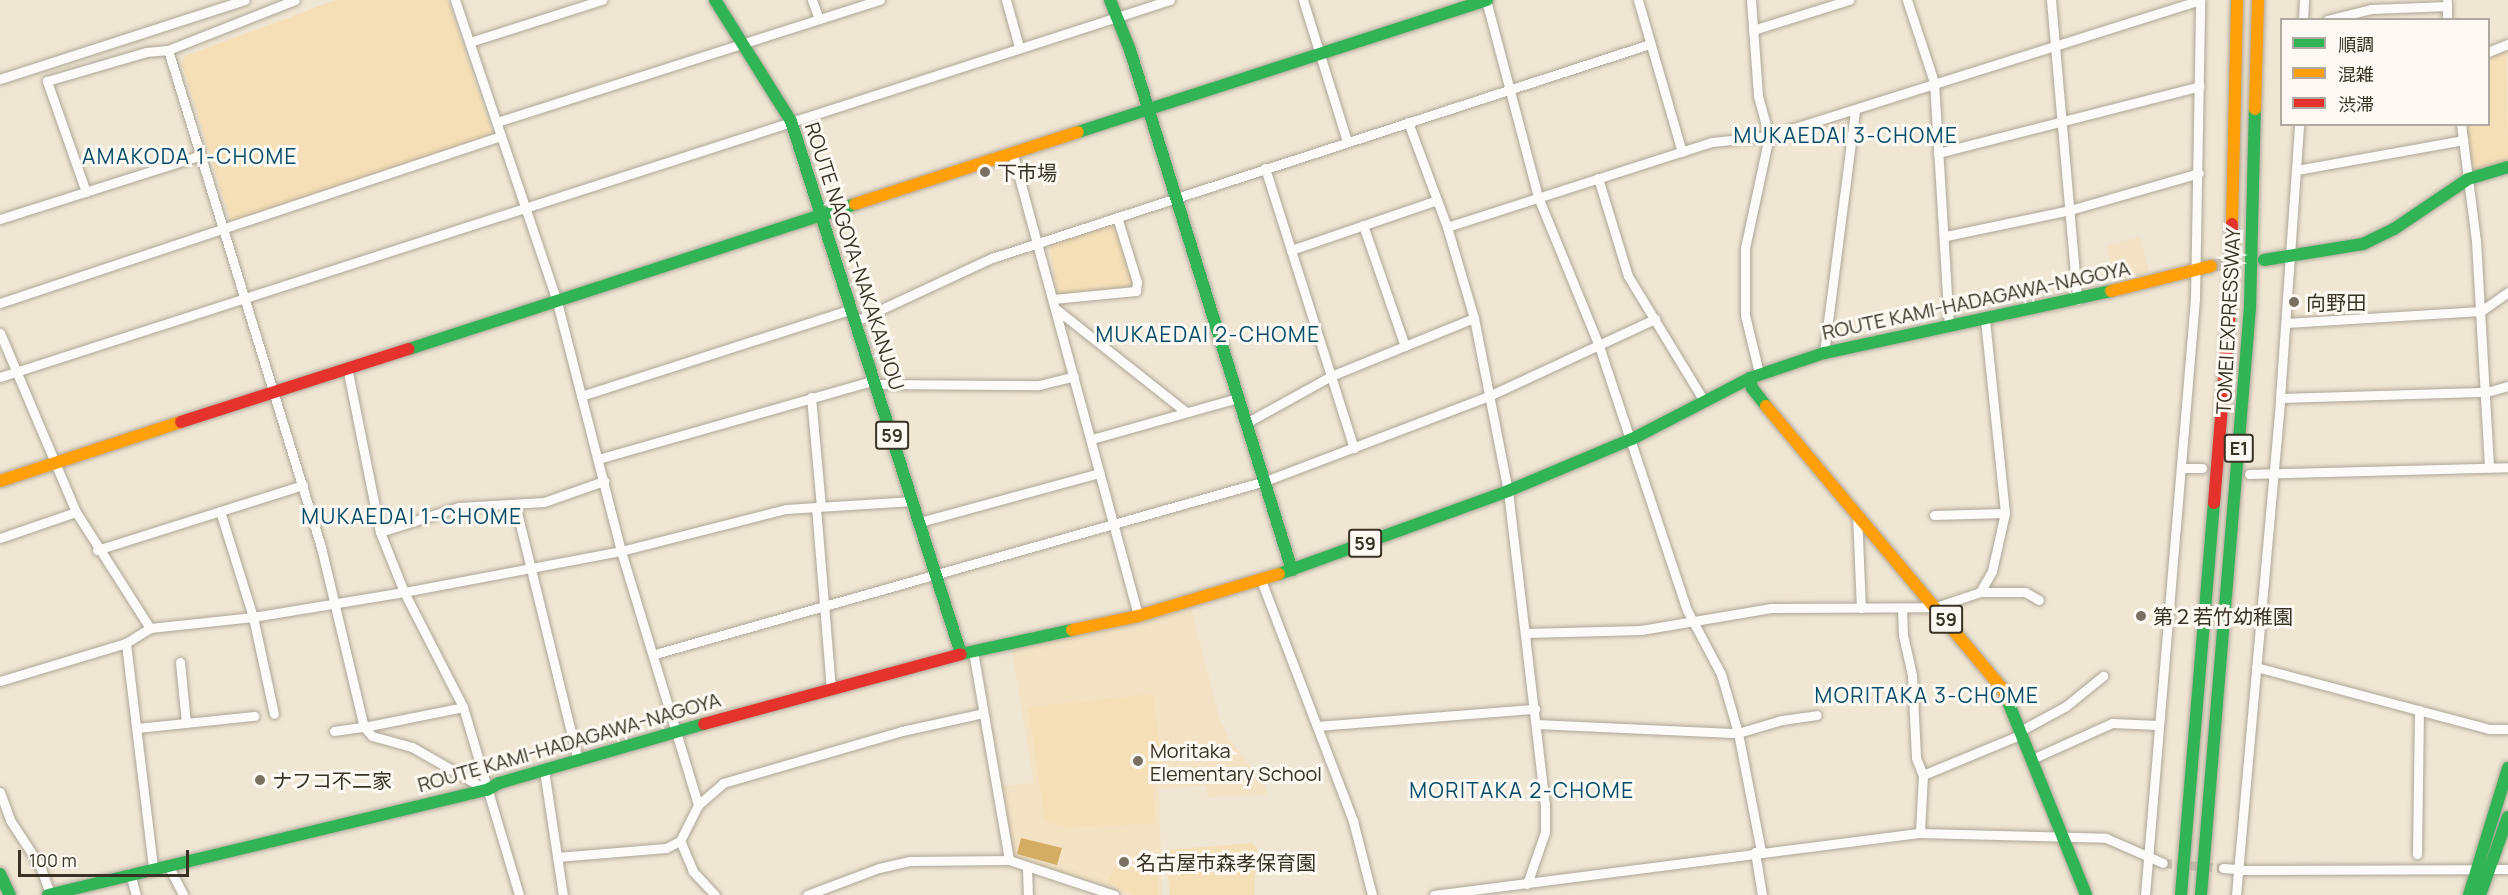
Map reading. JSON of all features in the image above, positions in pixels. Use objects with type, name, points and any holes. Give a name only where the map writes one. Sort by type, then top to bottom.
[{"type":"main road","name":"ROUTE NAGOYA-NAKAKANJOU","points":[[715,0],[791,121],[936,575],[967,653]]},
{"type":"main road","points":[[1110,0],[1176,198],[1292,570]]},
{"type":"main road","points":[[0,481],[556,298],[823,216],[1486,0]]},
{"type":"main road","name":"TOMEI EXPRESSWAY","points":[[2181,895],[2230,309],[2237,0]]},
{"type":"main road","name":"TOMEI EXPRESSWAY","points":[[2201,895],[2250,308],[2258,0]]},
{"type":"main road","points":[[2264,260],[2289,254],[2363,244],[2394,228],[2468,179],[2508,167]]},
{"type":"main road","name":"ROUTE KAMI-HADAGAWA-NAGOYA","points":[[1755,376],[1824,353],[2077,300],[2211,266]]},
{"type":"main road","name":"59","points":[[967,653],[1138,616],[1292,570],[1508,491],[1632,439],[1755,376]]},
{"type":"main road","name":"59","points":[[1755,376],[1752,388],[1764,404],[2003,689],[2086,895]]},
{"type":"main road","name":"ROUTE KAMI-HADAGAWA-NAGOYA","points":[[49,895],[153,867],[169,867],[487,790],[544,770],[674,732],[967,653]]},
{"type":"main road","points":[[2480,895],[2508,768]]},
{"type":"main road","points":[[2469,895],[2508,817]]},
{"type":"main road","points":[[0,874],[9,895]]},
{"type":"street","points":[[0,79],[244,0]]},
{"type":"street","points":[[86,192],[47,81],[146,52],[168,50],[295,0]]},
{"type":"street","points":[[455,0],[556,298],[621,551],[655,654],[674,732],[698,805]]},
{"type":"street","points":[[470,42],[602,0]]},
{"type":"street","points":[[812,0],[819,19]]},
{"type":"street","points":[[497,122],[880,0]]},
{"type":"street","points":[[1006,0],[1019,48]]},
{"type":"street","points":[[0,377],[1170,0]]},
{"type":"street","points":[[1302,0],[1347,141]]},
{"type":"street","points":[[1486,0],[1538,197],[1599,346],[1692,619],[1721,674],[1738,733],[1758,851],[1762,895]]},
{"type":"street","points":[[1638,0],[1682,152]]},
{"type":"street","points":[[1751,0],[1758,96],[1769,136],[1745,248],[1745,315],[1755,376]]},
{"type":"street","points":[[1753,30],[1849,0]]},
{"type":"street","points":[[1907,0],[1934,82],[1946,236],[1949,326]]},
{"type":"street","points":[[2051,0],[2077,300]]},
{"type":"street","points":[[1447,227],[1712,142],[1769,136],[1856,110],[1934,82],[2054,47],[2200,0],[2196,270],[2182,468],[2145,895]]},
{"type":"street","points":[[2303,18],[2304,0]]},
{"type":"street","points":[[2334,18],[2381,4],[2447,3],[2446,18]]},
{"type":"street","points":[[856,321],[992,258],[1650,44]]},
{"type":"street","points":[[2490,51],[2508,44]]},
{"type":"street","points":[[168,50],[199,156],[246,297],[303,485],[336,602],[364,727],[372,736],[412,747],[487,790]]},
{"type":"street","points":[[1938,153],[2060,124],[2200,86]]},
{"type":"street","points":[[1824,353],[1856,110]]},
{"type":"street","points":[[1408,122],[1447,227],[1474,318],[1508,491],[1527,633],[1545,832],[1527,884]]},
{"type":"street","points":[[2236,895],[2280,398],[2299,126]]},
{"type":"street","points":[[2461,126],[2481,311],[2487,392],[2489,468]]},
{"type":"street","points":[[0,303],[501,136]]},
{"type":"street","points":[[2297,170],[2463,141]]},
{"type":"street","points":[[1013,154],[1092,439],[1138,616]]},
{"type":"street","points":[[0,219],[199,156]]},
{"type":"street","points":[[1265,168],[1354,448]]},
{"type":"street","points":[[1946,236],[2070,210],[2199,173]]},
{"type":"street","points":[[1598,178],[1628,276],[1704,401]]},
{"type":"street","points":[[1291,250],[1437,200]]},
{"type":"street","points":[[1053,299],[1136,291],[1137,282],[1117,218]]},
{"type":"street","points":[[1363,225],[1405,346]]},
{"type":"street","points":[[2286,323],[2481,311],[2508,292]]},
{"type":"street","points":[[581,396],[852,309]]},
{"type":"street","points":[[1056,309],[1186,412]]},
{"type":"street","points":[[1246,423],[1331,376],[1474,318]]},
{"type":"street","points":[[655,654],[1265,482],[1491,396],[1655,319]]},
{"type":"street","points":[[1980,592],[1992,571],[2005,513],[1985,319]]},
{"type":"street","points":[[0,333],[76,512],[98,550],[150,628]]},
{"type":"street","points":[[347,367],[380,532],[404,592],[463,707],[519,895]]},
{"type":"street","points":[[598,459],[812,397],[875,382],[1039,385],[1074,375]]},
{"type":"street","points":[[2280,398],[2487,392],[2508,386]]},
{"type":"street","points":[[812,397],[831,688]]},
{"type":"street","points":[[1092,439],[1238,398]]},
{"type":"street","points":[[2248,474],[2272,477],[2508,467]]},
{"type":"street","points":[[2182,468],[2202,468]]},
{"type":"street","points":[[920,522],[1099,473]]},
{"type":"street","points":[[380,532],[459,507],[544,502],[604,482]]},
{"type":"street","points":[[98,550],[303,485]]},
{"type":"street","points":[[0,681],[126,643],[150,628],[253,617],[404,592],[621,551],[786,509],[913,501]]},
{"type":"street","points":[[515,504],[578,760]]},
{"type":"street","points":[[220,511],[253,617],[274,714]]},
{"type":"street","points":[[0,538],[76,512]]},
{"type":"street","points":[[1934,516],[2005,513]]},
{"type":"street","points":[[1857,514],[1861,608]]},
{"type":"street","points":[[1261,580],[1353,821],[1372,895]]},
{"type":"street","points":[[1527,633],[1641,630],[1692,619],[1780,608],[1936,607],[1980,592],[2025,592],[2039,600]]},
{"type":"street","points":[[1902,608],[1903,634],[1912,675],[1916,758],[1923,775],[1920,833]]},
{"type":"street","points":[[126,643],[153,867]]},
{"type":"street","points":[[967,653],[984,712],[1009,860]]},
{"type":"street","points":[[180,662],[186,723]]},
{"type":"street","points":[[2256,667],[2489,729],[2508,729]]},
{"type":"street","points":[[1923,775],[2021,732],[2066,706],[2103,676]]},
{"type":"street","points":[[334,731],[463,707]]},
{"type":"street","points":[[1317,726],[1535,710]]},
{"type":"street","points":[[2417,854],[2419,710]]},
{"type":"street","points":[[557,857],[666,848],[680,841],[698,805],[723,783],[984,712]]},
{"type":"street","points":[[1536,724],[1738,733],[1782,720],[1817,715]]},
{"type":"street","points":[[137,728],[254,716]]},
{"type":"street","points":[[2032,759],[2112,723],[2158,725]]},
{"type":"street","points":[[544,770],[563,895]]},
{"type":"street","points":[[0,792],[10,820],[40,866],[49,895]]},
{"type":"street","points":[[1434,895],[1758,851],[1920,833],[2106,838],[2163,863]]},
{"type":"street","points":[[680,841],[693,871],[715,895]]},
{"type":"street","points":[[807,895],[833,890],[910,861],[1009,860],[1027,868],[1114,895]]},
{"type":"street","points":[[169,867],[183,895]]},
{"type":"street","points":[[1027,868],[1028,895]]},
{"type":"street","points":[[2223,868],[2508,869]]},
{"type":"street","points":[[130,873],[136,895]]},
{"type":"shaded area","points":[[336,0],[448,0],[493,134],[237,222],[230,219],[182,64],[185,56]]},
{"type":"shaded area","points":[[2507,50],[2508,162],[2472,173],[2465,126],[2490,126],[2490,57]]},
{"type":"shaded area","points":[[1109,224],[1115,227],[1134,282],[1131,287],[1062,294],[1057,291],[1049,244]]},
{"type":"shaded area","points":[[2140,237],[2149,272],[2115,280],[2106,246]]},
{"type":"shaded area","name":"Moritaka Elementary School","points":[[1191,607],[1219,717],[1229,738],[1266,788],[1266,795],[1208,797],[1206,786],[1159,789],[1162,895],[1126,895],[1103,884],[1016,860],[1012,855],[1000,786],[1034,783],[1012,650]]},
{"type":"shaded area","points":[[1153,694],[1163,777],[1152,778],[1156,823],[1067,828],[1045,821],[1028,707]]},
{"type":"shaded area","points":[[1021,838],[1062,848],[1057,865],[1017,854]]},
{"type":"shaded area","points":[[1252,843],[1257,847],[1254,895],[1170,895],[1165,850]]},
{"type":"shaded area","points":[[1157,866],[1159,895],[1132,895],[1109,882],[1114,868]]},
{"type":"tunnel","points":[[2211,266],[2258,260]]},
{"type":"tunnel","points":[[2163,863],[2223,868]]},
{"type":"traffic: fast","points":[[715,0],[791,121],[961,654],[1072,630]]},
{"type":"traffic: fast","points":[[1110,0],[1130,50],[1292,570]]},
{"type":"traffic: fast","points":[[1078,132],[1487,0]]},
{"type":"traffic: fast","points":[[2201,895],[2250,308],[2255,109]]},
{"type":"traffic: fast","points":[[2264,260],[2363,244],[2394,229],[2468,179],[2508,167]]},
{"type":"traffic: fast","points":[[409,349],[855,204]]},
{"type":"traffic: fast","points":[[1750,378],[1824,353],[2111,291]]},
{"type":"traffic: fast","points":[[1279,574],[1508,491],[1632,439],[1750,378],[1752,388],[1766,406]]},
{"type":"traffic: fast","points":[[2181,895],[2214,503]]},
{"type":"traffic: fast","points":[[2007,699],[2086,895]]},
{"type":"traffic: fast","points":[[48,895],[487,790],[499,783],[704,724]]},
{"type":"traffic: fast","points":[[2469,895],[2508,768]]},
{"type":"traffic: fast","points":[[2480,895],[2508,817]]},
{"type":"traffic: fast","points":[[0,874],[10,895]]},
{"type":"traffic: slow","points":[[2232,224],[2237,0]]},
{"type":"traffic: slow","points":[[2255,109],[2258,0]]},
{"type":"traffic: slow","points":[[855,204],[1078,132]]},
{"type":"traffic: slow","points":[[2111,291],[2211,266]]},
{"type":"traffic: slow","points":[[1766,406],[2003,689],[2007,699]]},
{"type":"traffic: slow","points":[[0,481],[181,422]]},
{"type":"traffic: slow","points":[[1072,630],[1138,616],[1279,574]]},
{"type":"traffic: jam","points":[[2214,503],[2230,309],[2232,224]]},
{"type":"traffic: jam","points":[[181,422],[409,349]]},
{"type":"traffic: jam","points":[[704,724],[961,654]]},
{"type":"place","name":"下市場","points":[[985,172]]},
{"type":"place","name":"向野田","points":[[2294,302]]},
{"type":"place","name":"第２若竹幼稚園","points":[[2141,616]]},
{"type":"place","name":"Moritaka Elementary School","points":[[1138,761]]},
{"type":"place","name":"ナフコ不二家","points":[[260,780]]},
{"type":"place","name":"名古屋市森孝保育園","points":[[1124,862]]},
{"type":"district","name":"MUKAEDAI 3-CHOME","points":[[1846,135]]},
{"type":"district","name":"AMAKODA 1-CHOME","points":[[190,156]]},
{"type":"district","name":"MUKAEDAI 2-CHOME","points":[[1208,334]]},
{"type":"district","name":"MUKAEDAI 1-CHOME","points":[[412,516]]},
{"type":"district","name":"MORITAKA 3-CHOME","points":[[1927,695]]},
{"type":"district","name":"MORITAKA 2-CHOME","points":[[1522,790]]}]
